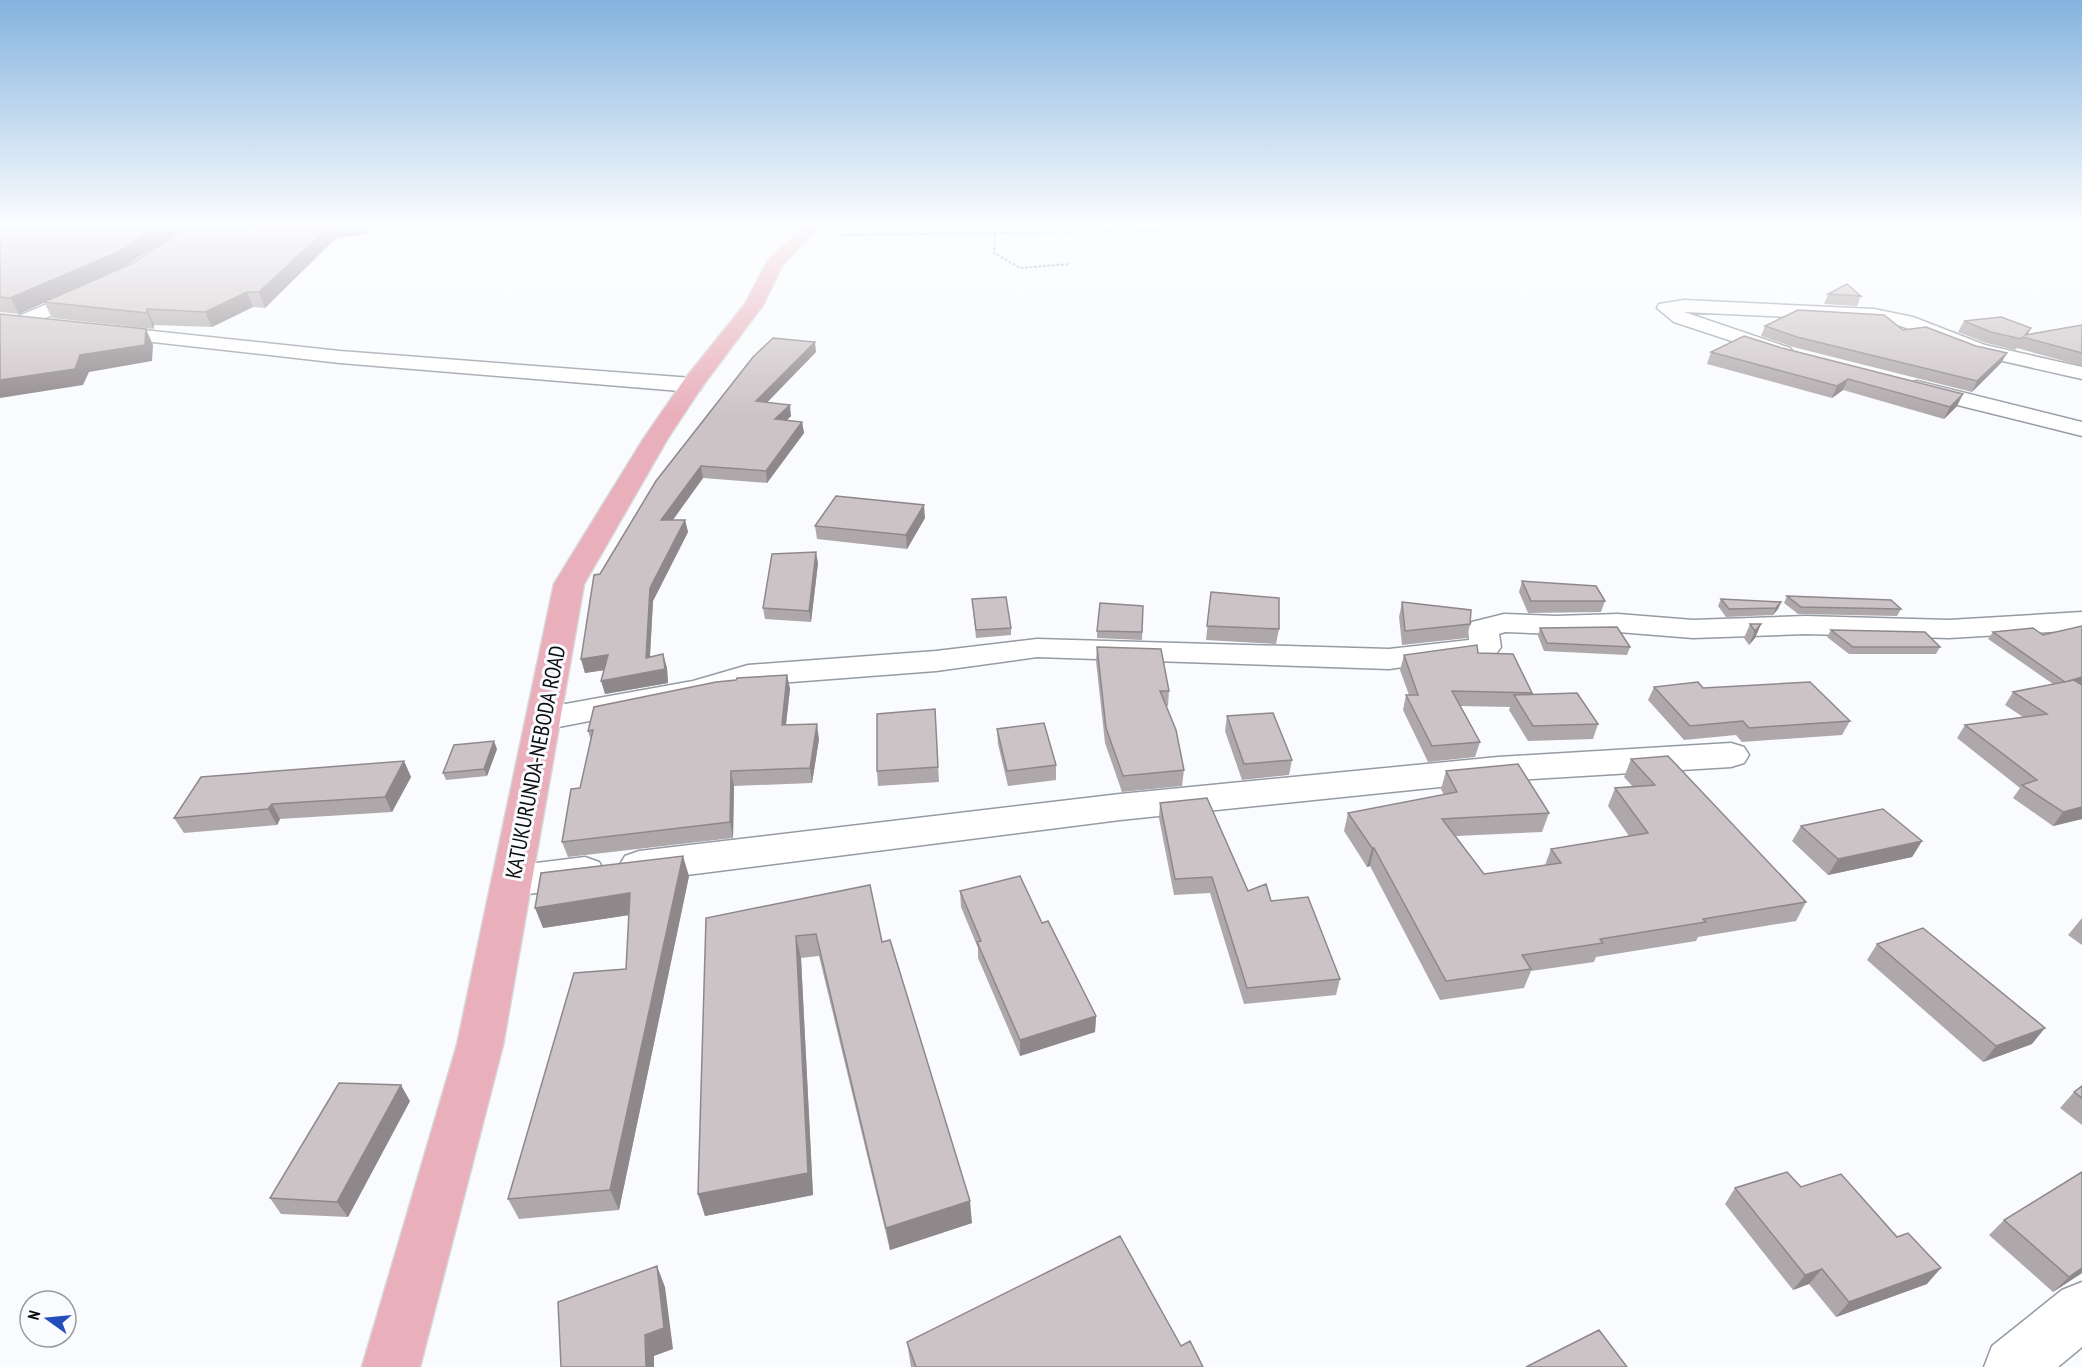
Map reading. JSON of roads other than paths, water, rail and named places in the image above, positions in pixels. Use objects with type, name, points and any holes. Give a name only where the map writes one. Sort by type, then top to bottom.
[{"type":"main road","name":"KATUKURUNDA-NEBODA ROAD","points":[[391,1367],[480,1045],[569,584],[656,438],[692,385],[754,305],[762,288]]},
{"type":"street","points":[[21,322],[98,288]]},
{"type":"street","points":[[1806,358],[1681,318],[1666,308],[1684,306],[1874,315],[1906,321],[1979,350],[2082,373]]},
{"type":"street","points":[[0,320],[56,326]]},
{"type":"street","points":[[92,330],[340,357],[692,385]]},
{"type":"street","points":[[1896,382],[2082,429]]},
{"type":"street","points":[[543,719],[697,690],[748,675],[936,661],[1036,648],[1389,658],[1485,647],[1483,629],[1504,623],[1556,625],[1618,622],[1694,629],[1805,625],[1949,629],[2082,621]]},
{"type":"street","points":[[512,881],[1120,807],[1498,769],[1731,755]]},
{"type":"street","points":[[2013,1367],[2082,1310]]}]
